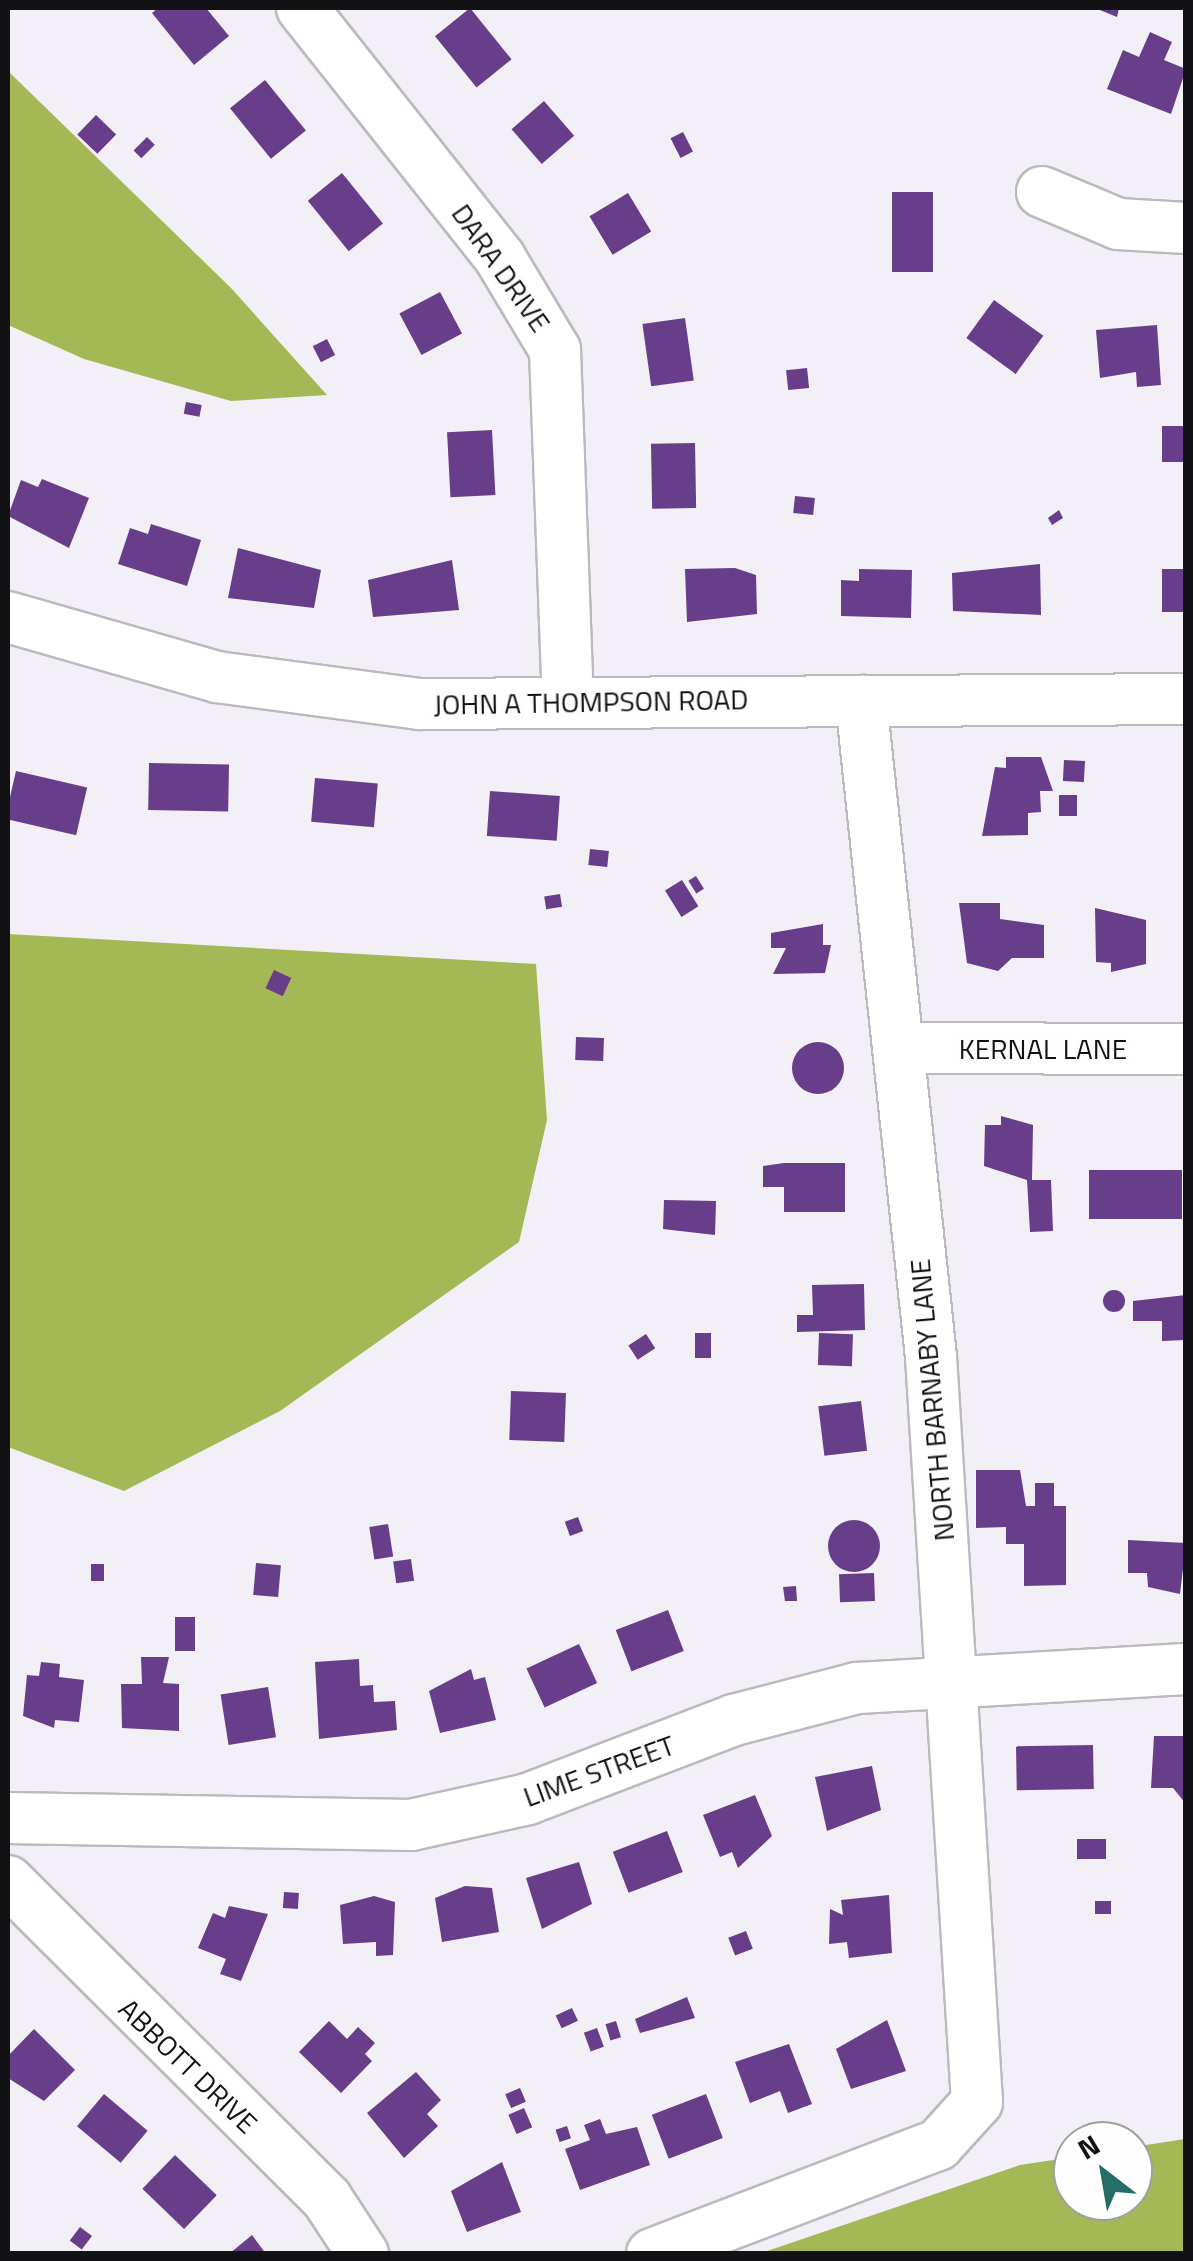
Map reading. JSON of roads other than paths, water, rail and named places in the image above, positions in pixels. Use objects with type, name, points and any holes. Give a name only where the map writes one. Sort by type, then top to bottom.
[{"type":"street","name":"DARA DRIVE","points":[[302,8],[500,258],[555,350],[568,700]]},
{"type":"street","points":[[1042,192],[1118,224],[1186,228]]},
{"type":"street","name":"JOHN A THOMPSON ROAD","points":[[8,617],[282,688],[419,704],[568,700],[1186,699]]},
{"type":"street","name":"NORTH BARNABY LANE","points":[[652,2254],[938,2144],[976,2102],[954,1682],[900,1048],[861,701]]},
{"type":"street","name":"KERNAL LANE","points":[[900,1048],[1186,1049]]},
{"type":"street","name":"LIME STREET","points":[[8,1818],[411,1825],[528,1799],[811,1698],[954,1682],[1186,1669]]},
{"type":"street","name":"ABBOTT DRIVE","points":[[8,1882],[327,2199],[363,2254]]}]
